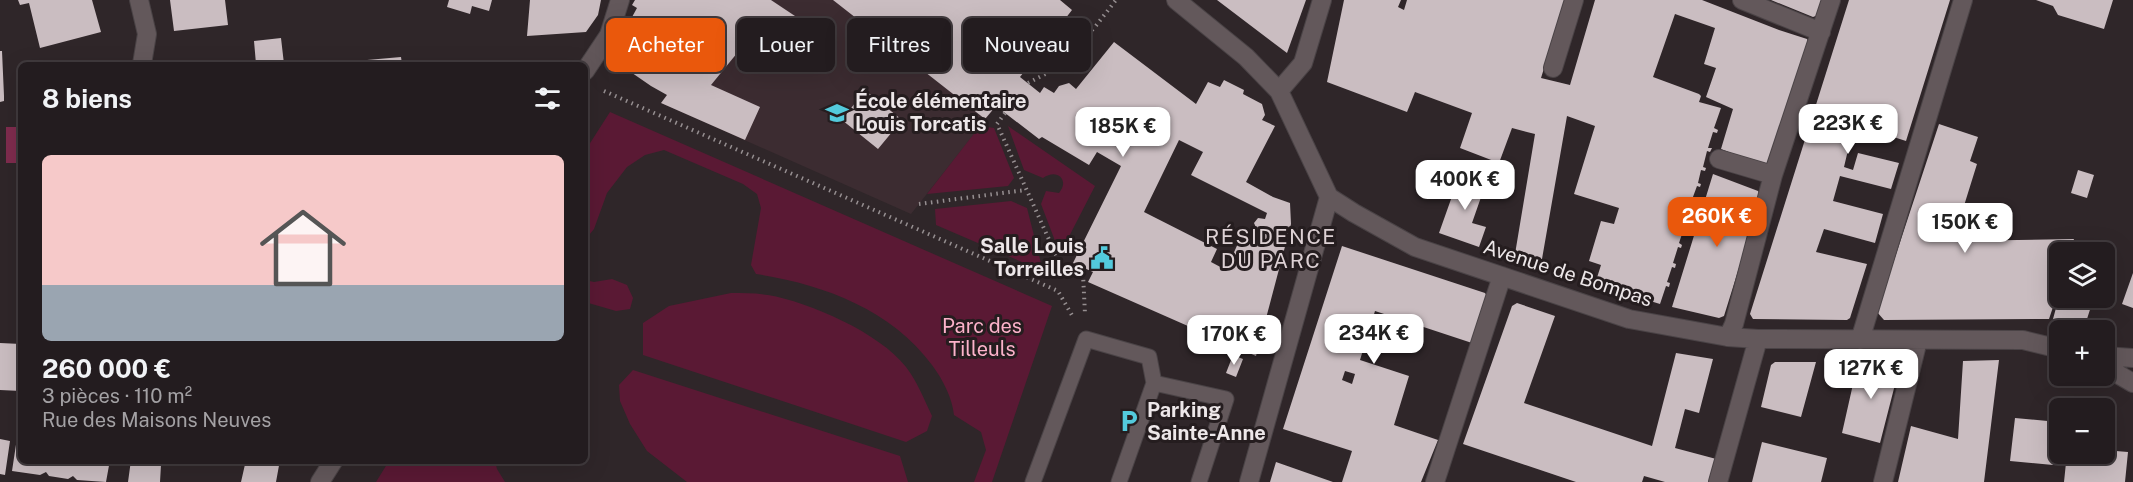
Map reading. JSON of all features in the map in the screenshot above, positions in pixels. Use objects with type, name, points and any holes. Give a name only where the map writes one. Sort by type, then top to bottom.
[{"type":"street","points":[[139,0],[147,34],[142,62]]},
{"type":"street","points":[[590,78],[609,35],[620,0]]},
{"type":"street","points":[[1176,0],[1246,57],[1279,91],[1329,197],[1249,482]]},
{"type":"street","points":[[1279,91],[1303,63],[1322,0]]},
{"type":"street","points":[[1553,68],[1574,0]]},
{"type":"street","points":[[1742,0],[1821,32]]},
{"type":"street","points":[[1728,337],[1734,324],[1773,175],[1831,0]]},
{"type":"street","points":[[1860,340],[1963,0]]},
{"type":"street","points":[[1719,159],[1773,175]]},
{"type":"street","name":"Avenue de Bompas","points":[[1329,197],[1415,247],[1629,319],[1728,337],[1758,339],[2023,340],[2049,346]]},
{"type":"street","points":[[1435,482],[1502,276]]},
{"type":"street","points":[[1718,482],[1758,339]]},
{"type":"street","points":[[1883,482],[1918,340]]},
{"type":"street","points":[[2115,357],[2133,358]]},
{"type":"street","points":[[2115,372],[2133,383]]},
{"type":"street","points":[[320,482],[331,464]]},
{"type":"lane","points":[[1033,482],[1086,339],[1149,357],[1154,383],[1119,482]]},
{"type":"lane","points":[[1154,383],[1226,399],[1199,482]]},
{"type":"path","points":[[1028,83],[1055,69],[1095,27],[1116,0]]},
{"type":"path","points":[[590,78],[1058,291],[1086,339]]},
{"type":"path","points":[[1005,114],[997,124],[1060,264],[1083,274],[1086,339]]},
{"type":"path","points":[[919,204],[1026,190]]},
{"type":"shaded area","name":"École élémentaire Louis Torcatis","points":[[771,0],[1060,0],[1072,10],[1066,18],[963,18],[963,72],[1023,72],[911,214],[661,103],[678,79],[671,72],[725,72],[725,38],[737,33],[737,72],[835,72],[835,18],[769,18],[786,10]]},
{"type":"shaded area","points":[[6,127],[18,127],[18,163],[6,163]]},
{"type":"green space","name":"Parc des Tilleuls","points":[[610,112],[1052,306],[992,482],[974,482],[986,450],[981,432],[954,415],[943,383],[932,365],[915,345],[876,314],[853,302],[806,285],[756,274],[751,265],[761,208],[757,194],[743,184],[664,150],[645,155],[627,167],[607,193],[594,229],[588,236],[588,146]]},
{"type":"green space","points":[[980,126],[994,128],[1014,178],[1008,186],[927,194]]},
{"type":"green space","points":[[1008,126],[1095,186],[1060,254],[1041,204],[1046,191],[1059,193],[1063,184],[1062,180],[1057,175],[1048,175],[1043,178],[1024,170]]},
{"type":"green space","points":[[1011,201],[1027,208],[1043,271],[936,225],[935,209]]},
{"type":"green space","points":[[612,279],[627,285],[633,298],[630,309],[616,311],[588,303],[588,281]]},
{"type":"green space","name":"Parc des Tilleuls","points":[[731,293],[768,295],[803,304],[843,321],[879,342],[906,367],[917,384],[932,416],[927,431],[906,442],[643,355],[643,323],[669,306]]},
{"type":"green space","points":[[633,370],[900,456],[908,482],[687,482],[647,451],[630,424],[620,401],[619,385]]},
{"type":"green space","points":[[387,464],[496,464],[505,482],[376,482]]},
{"type":"building","points":[[18,0],[92,0],[101,32],[40,48],[29,3],[20,5]]},
{"type":"building","points":[[170,0],[225,0],[228,25],[174,31]]},
{"type":"building","points":[[449,0],[492,0],[489,11],[472,6],[470,14],[447,7]]},
{"type":"building","points":[[530,0],[601,0],[598,15],[586,32],[527,36]]},
{"type":"building","points":[[635,0],[771,0],[798,18],[737,18],[737,53],[725,68],[725,18],[632,18],[637,8],[632,5]]},
{"type":"building","points":[[833,0],[1060,0],[1072,10],[1066,18],[963,18],[963,72],[1024,72],[1020,77],[1040,93],[1044,87],[1054,93],[1059,86],[1069,83],[1076,89],[1114,42],[1196,104],[1208,82],[1220,87],[1224,80],[1244,90],[1243,94],[1262,104],[1265,115],[1262,120],[1275,126],[1246,182],[1273,197],[1290,203],[1291,224],[1256,356],[1088,282],[1093,272],[1073,263],[1121,166],[1097,152],[1089,165],[1042,137],[1039,139],[996,106],[985,119],[925,72],[951,72],[951,18],[856,18]],"holes":[[[1179,140],[1203,152],[1191,175],[1267,213],[1265,219],[1258,218],[1254,223],[1258,232],[1253,245],[1240,239],[1226,270],[1211,262],[1217,249],[1144,212]]]},
{"type":"building","points":[[1217,0],[1306,0],[1287,53]]},
{"type":"building","points":[[1344,0],[1401,0],[1398,7],[1404,10],[1407,0],[1565,0],[1541,78],[1570,85],[1595,0],[1702,0],[1807,39],[1809,44],[1766,167],[1721,149],[1733,109],[1706,97],[1716,68],[1704,64],[1715,28],[1675,14],[1653,77],[1699,94],[1701,96],[1699,102],[1721,108],[1714,128],[1718,130],[1717,133],[1713,132],[1708,148],[1712,148],[1710,152],[1707,151],[1703,167],[1706,168],[1705,171],[1701,170],[1698,183],[1701,184],[1700,187],[1697,186],[1690,205],[1694,206],[1690,209],[1684,224],[1688,226],[1687,229],[1684,228],[1679,243],[1682,245],[1681,248],[1678,247],[1673,263],[1676,264],[1675,268],[1672,267],[1667,282],[1670,283],[1669,287],[1666,286],[1660,304],[1595,284],[1601,265],[1589,261],[1601,221],[1614,224],[1619,208],[1574,194],[1595,126],[1567,116],[1542,259],[1515,254],[1535,134],[1512,128],[1499,163],[1460,148],[1472,113],[1415,92],[1407,112],[1327,82]]},
{"type":"building","points":[[1771,0],[1823,0],[1818,15],[1813,17]]},
{"type":"building","points":[[1849,0],[1950,0],[1906,141],[1856,125],[1848,150],[1844,167],[1853,170],[1858,153],[1899,163],[1891,189],[1840,176],[1833,201],[1883,214],[1875,243],[1824,229],[1816,252],[1867,264],[1850,318],[1847,320],[1753,319],[1750,314]]},
{"type":"building","points":[[2036,0],[2113,0],[2104,29],[2058,15],[2053,6]]},
{"type":"building","points":[[281,38],[284,62],[256,62],[254,41]]},
{"type":"building","points":[[0,51],[2,51],[4,101],[0,102]]},
{"type":"building","points":[[401,57],[402,62],[368,62],[367,60]]},
{"type":"building","points":[[631,72],[722,72],[711,85],[760,107],[745,140],[661,103],[667,95]]},
{"type":"building","points":[[865,90],[902,120],[878,149],[842,120]]},
{"type":"building","points":[[1939,124],[1978,137],[1970,161],[1977,164],[1953,241],[2074,239],[2073,242],[2049,242],[2049,308],[2053,308],[2049,319],[1884,320],[1877,312]]},
{"type":"building","points":[[2078,170],[2094,175],[2087,198],[2071,193]]},
{"type":"building","points":[[1461,171],[1487,180],[1472,223],[1486,227],[1479,247],[1439,233]]},
{"type":"building","points":[[1713,174],[1758,191],[1761,197],[1724,316],[1719,318],[1672,307]]},
{"type":"building","points":[[1342,246],[1485,293],[1488,298],[1472,343],[1375,311],[1360,360],[1409,376],[1394,425],[1438,440],[1421,482],[1342,482],[1352,451],[1283,429]],"holes":[[[1345,371],[1355,374],[1352,384],[1342,380]]]},
{"type":"building","points":[[2133,273],[2133,308],[2122,304]]},
{"type":"building","points":[[1517,303],[1555,316],[1524,403],[1652,446],[1676,353],[1713,359],[1699,413],[1685,409],[1675,448],[1720,460],[1714,482],[1665,482],[1644,476],[1642,482],[1576,482],[1463,444],[1512,306]]},
{"type":"building","points":[[2056,308],[2090,308],[2087,319],[2053,319]]},
{"type":"building","points":[[0,343],[18,344],[18,391],[0,390]]},
{"type":"building","points":[[1233,355],[1243,359],[1236,377],[1226,373]]},
{"type":"building","points":[[1999,360],[1984,482],[1898,482],[1911,426],[1958,439],[1963,361]]},
{"type":"building","points":[[1775,362],[1816,362],[1801,417],[1761,407],[1771,365]]},
{"type":"building","points":[[1858,362],[1897,362],[1900,365],[1880,443],[1842,433]]},
{"type":"building","points":[[2015,418],[2049,421],[2049,464],[2053,465],[2010,461]]},
{"type":"building","points":[[17,438],[18,464],[109,464],[106,482],[77,480],[73,476],[68,479],[49,476],[46,472],[40,475],[12,471]]},
{"type":"building","points":[[0,439],[10,441],[5,475],[0,474]]},
{"type":"building","points":[[1762,442],[1827,458],[1821,482],[1752,482]]},
{"type":"building","points":[[2115,451],[2128,452],[2125,482],[2064,482],[2066,464],[2115,464]]},
{"type":"building","points":[[1276,462],[1333,482],[1270,482]]},
{"type":"building","points":[[130,464],[161,465],[160,482],[128,482]]},
{"type":"building","points":[[245,464],[279,464],[276,482],[241,482]]},
{"type":"place","name":"École élémentaire Louis Torcatis","points":[[837,113]]},
{"type":"place","name":"Salle Louis Torreilles","points":[[1102,258]]},
{"type":"place","name":"Parking Sainte-Anne","points":[[1129,421]]},
{"type":"district","name":"RÉSIDENCE DU PARC","points":[[1271,248]]}]
